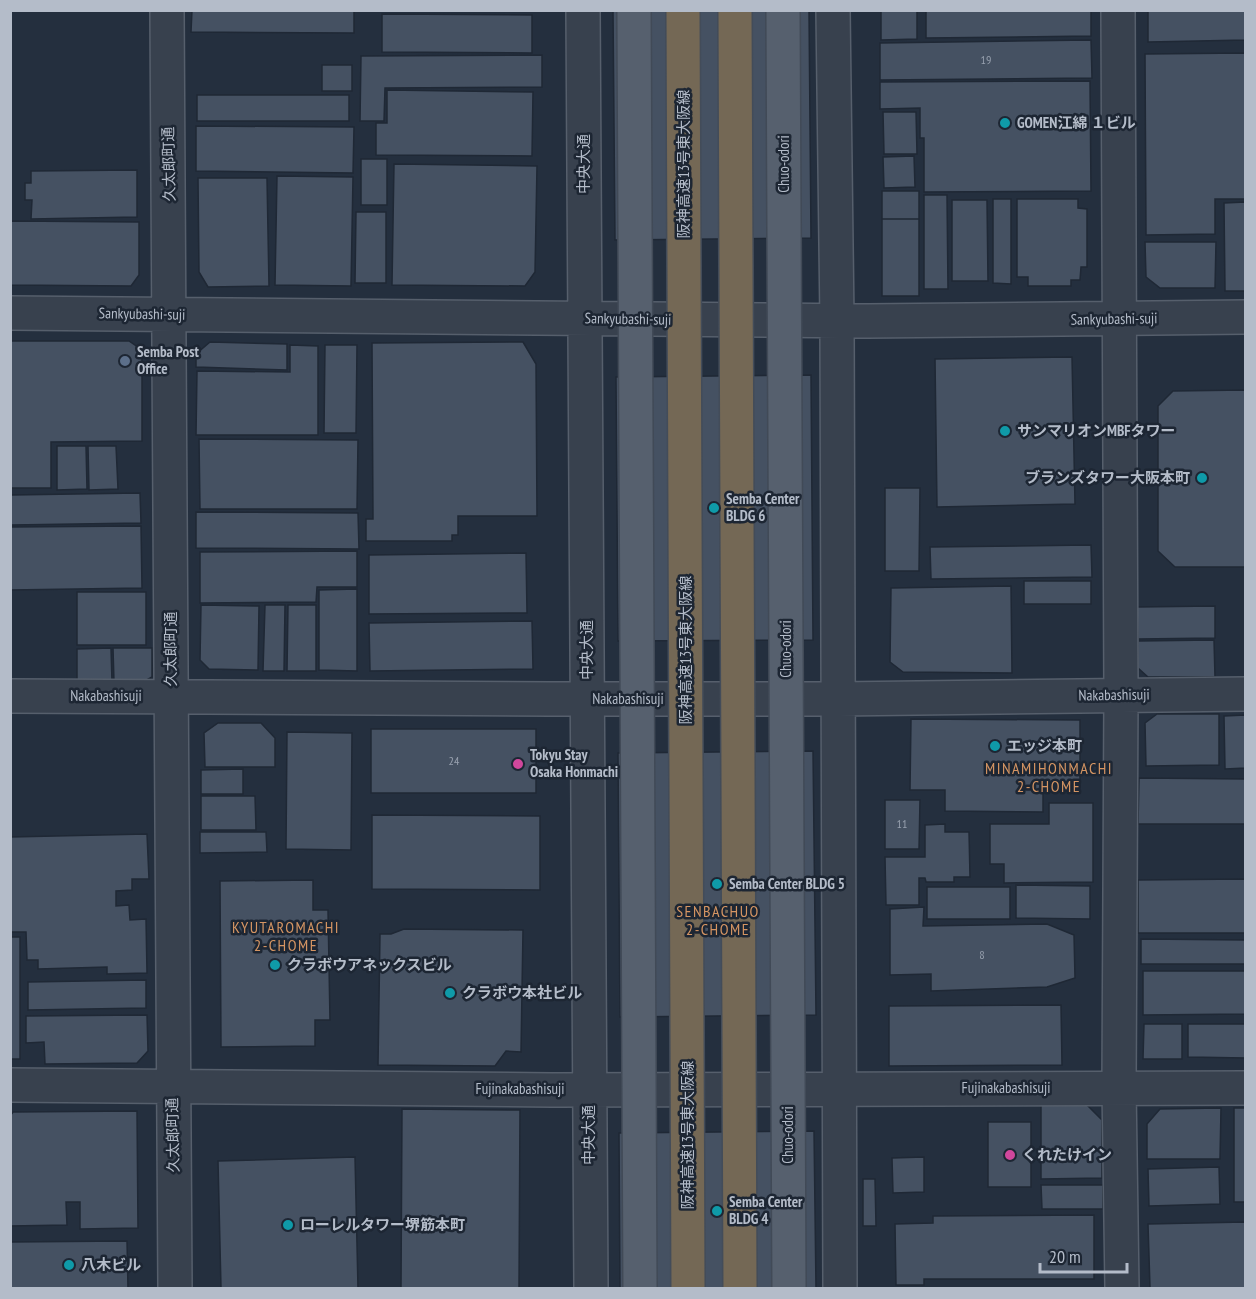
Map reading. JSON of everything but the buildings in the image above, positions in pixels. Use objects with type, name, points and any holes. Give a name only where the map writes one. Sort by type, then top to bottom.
[{"type":"highway","name":"阪神高速13号東大阪線","points":[[683,10],[688,1288]]},
{"type":"highway","points":[[735,10],[740,1288]]},
{"type":"main road","points":[[634,10],[640,1288]]},
{"type":"main road","name":"Chuo-odori","points":[[783,10],[789,1288]]},
{"type":"street","name":"久太郎町通","points":[[167,10],[175,1288]]},
{"type":"street","name":"中央大通","points":[[583,10],[591,1288]]},
{"type":"street","points":[[833,10],[837,321],[840,1288]]},
{"type":"street","points":[[1118,10],[1121,694],[1119,1088],[1122,1288]]},
{"type":"street","name":"Sankyubashi-suji","points":[[10,313],[837,321],[1245,317]]},
{"type":"street","name":"Nakabashisuji","points":[[10,696],[838,699],[1245,694]]},
{"type":"street","name":"Fujinakabashisuji","points":[[10,1085],[589,1090],[1245,1088]]},
{"type":"place","name":"GOMEN江綿 １ビル","points":[[1005,123]]},
{"type":"place","name":"Semba Post Office","points":[[125,361]]},
{"type":"place","name":"サンマリオンMBFタワー","points":[[1005,431]]},
{"type":"place","name":"ブランズタワー大阪本町","points":[[1202,478]]},
{"type":"place","name":"Semba Center BLDG 6","points":[[714,508]]},
{"type":"place","name":"エッジ本町","points":[[995,746]]},
{"type":"place","name":"Tokyu Stay Osaka Honmachi","points":[[518,764]]},
{"type":"place","name":"Semba Center BLDG 5","points":[[717,884]]},
{"type":"place","name":"クラボウアネックスビル","points":[[275,965]]},
{"type":"place","name":"クラボウ本社ビル","points":[[450,993]]},
{"type":"place","name":"くれたけイン","points":[[1010,1155]]},
{"type":"place","name":"Semba Center BLDG 4","points":[[717,1211]]},
{"type":"place","name":"ローレルタワー堺筋本町","points":[[288,1225]]},
{"type":"place","name":"八木ビル","points":[[69,1265]]},
{"type":"district","name":"MINAMIHONMACHI 2-CHOME","points":[[1049,777]]},
{"type":"district","name":"SENBACHUO 2-CHOME","points":[[718,920]]},
{"type":"district","name":"KYUTAROMACHI 2-CHOME","points":[[286,936]]}]
